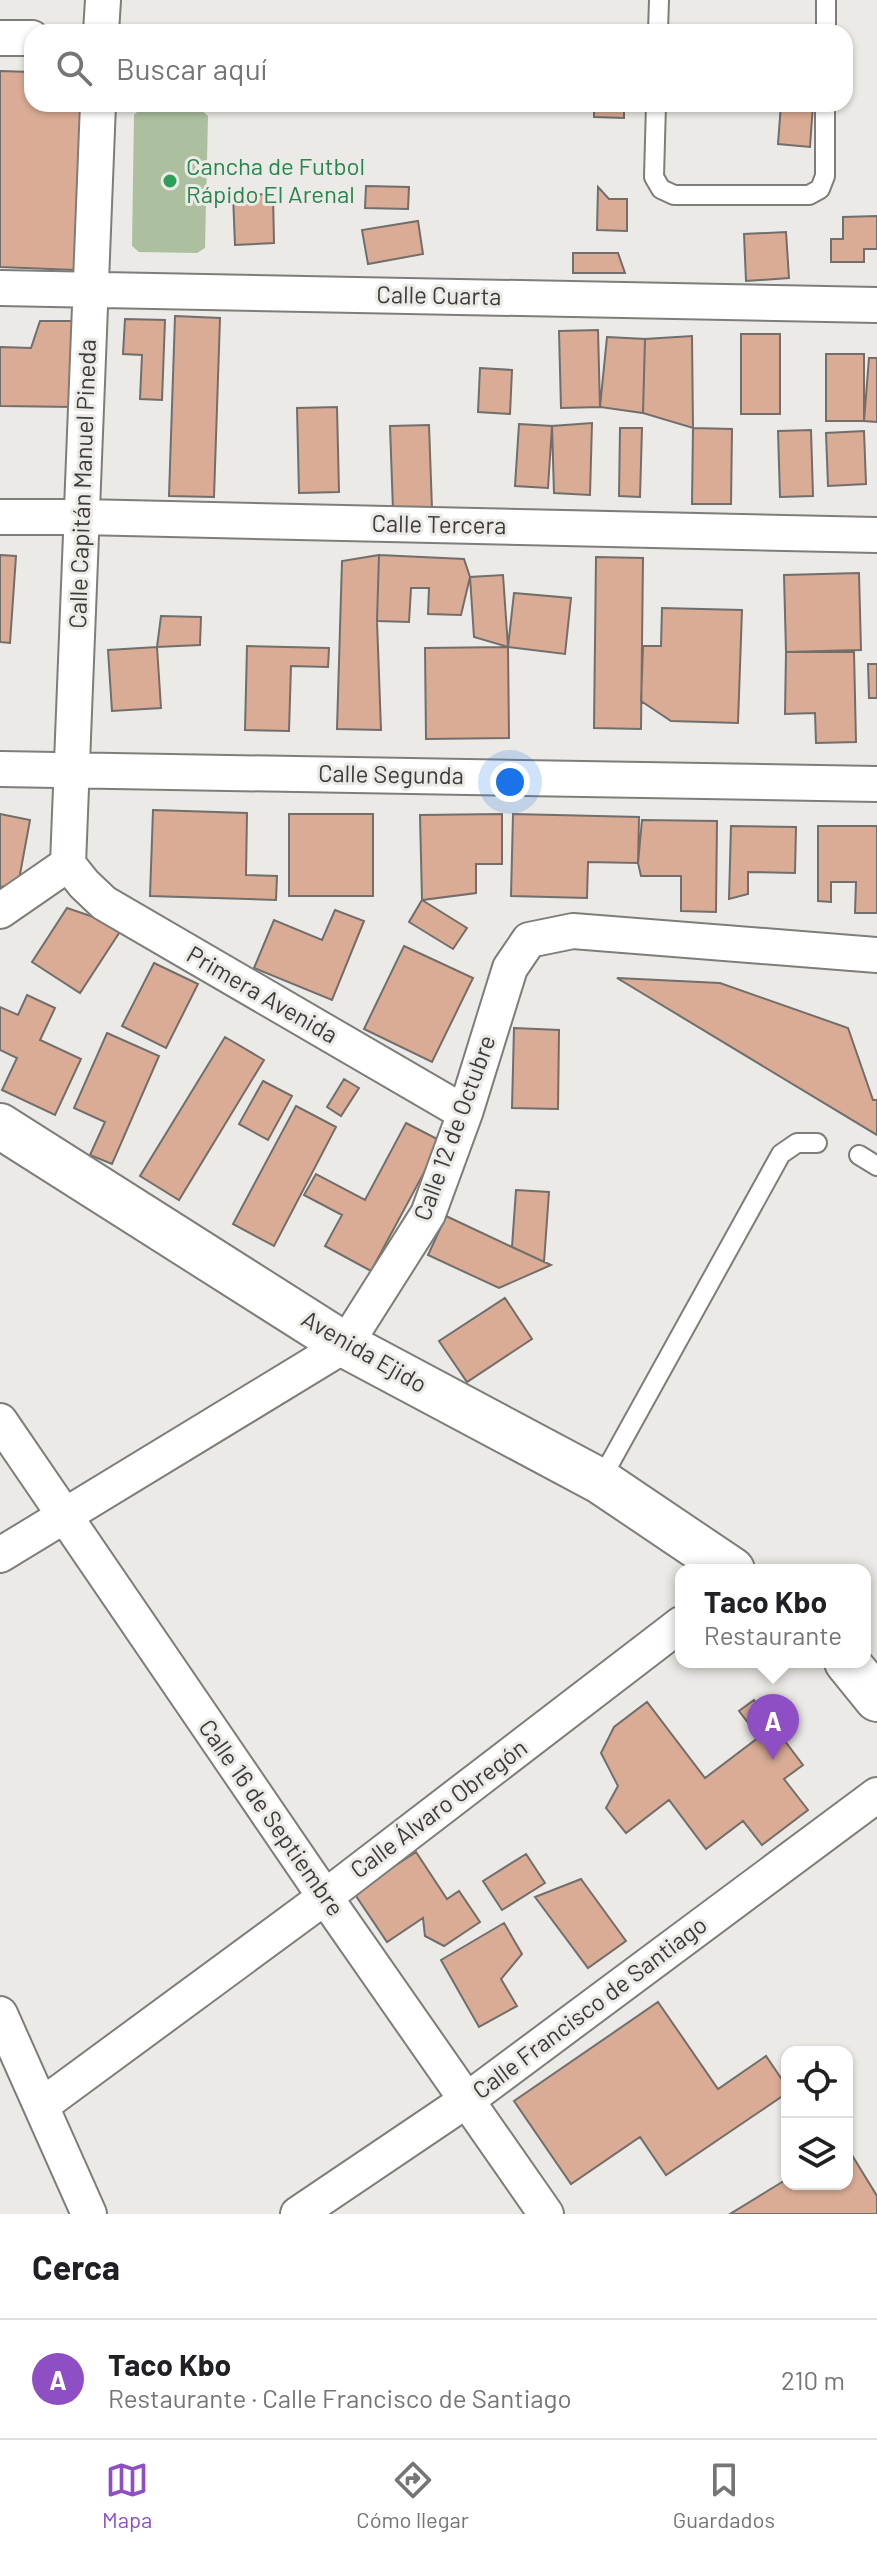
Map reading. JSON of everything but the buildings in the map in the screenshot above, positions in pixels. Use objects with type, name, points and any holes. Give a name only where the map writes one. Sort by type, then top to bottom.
[{"type":"street","points":[[102,24],[103,0]]},
{"type":"street","points":[[0,38],[24,38]]},
{"type":"street","name":"Calle Capitán Manuel Pineda","points":[[68,864],[98,112]]},
{"type":"street","name":"Calle Cuarta","points":[[0,288],[877,305]]},
{"type":"street","name":"Calle Tercera","points":[[0,517],[877,535]]},
{"type":"street","name":"Calle Segunda","points":[[0,769],[877,784]]},
{"type":"street","points":[[0,911],[68,864]]},
{"type":"street","name":"Primera Avenida","points":[[68,864],[104,903],[465,1113]]},
{"type":"street","name":"Calle 12 de Octubre","points":[[0,1555],[345,1345],[428,1214],[465,1113],[510,968],[529,940],[573,931],[877,955]]},
{"type":"street","name":"Avenida Ejido","points":[[0,1126],[345,1345],[600,1481],[723,1564]]},
{"type":"street","name":"Calle 16 de Septiembre","points":[[0,1421],[546,2214]]},
{"type":"street","name":"Calle Álvaro Obregón","points":[[41,2106],[325,1897],[675,1629]]},
{"type":"street","points":[[852,1668],[877,1699]]},
{"type":"street","name":"Calle Francisco de Santiago","points":[[298,2214],[467,2100],[877,1795]]},
{"type":"street","points":[[0,2014],[89,2214]]},
{"type":"lane","points":[[658,24],[659,0]]},
{"type":"lane","points":[[826,0],[826,24]]},
{"type":"lane","points":[[656,112],[654,177],[661,189],[674,195],[809,195],[820,189],[825,176],[825,112]]},
{"type":"lane","points":[[600,1481],[781,1154],[797,1143],[817,1143]]},
{"type":"lane","points":[[859,1155],[877,1166]]},
{"type":"green space","name":"Cancha de Futbol Rápido El Arenal","points":[[137,112],[203,112],[208,116],[205,248],[197,253],[139,252],[132,246],[134,115]]},
{"type":"place","name":"Cancha de Futbol Rápido El Arenal","points":[[170,181]]},
{"type":"place","name":"Taco Kbo","points":[[773,1760]]}]
